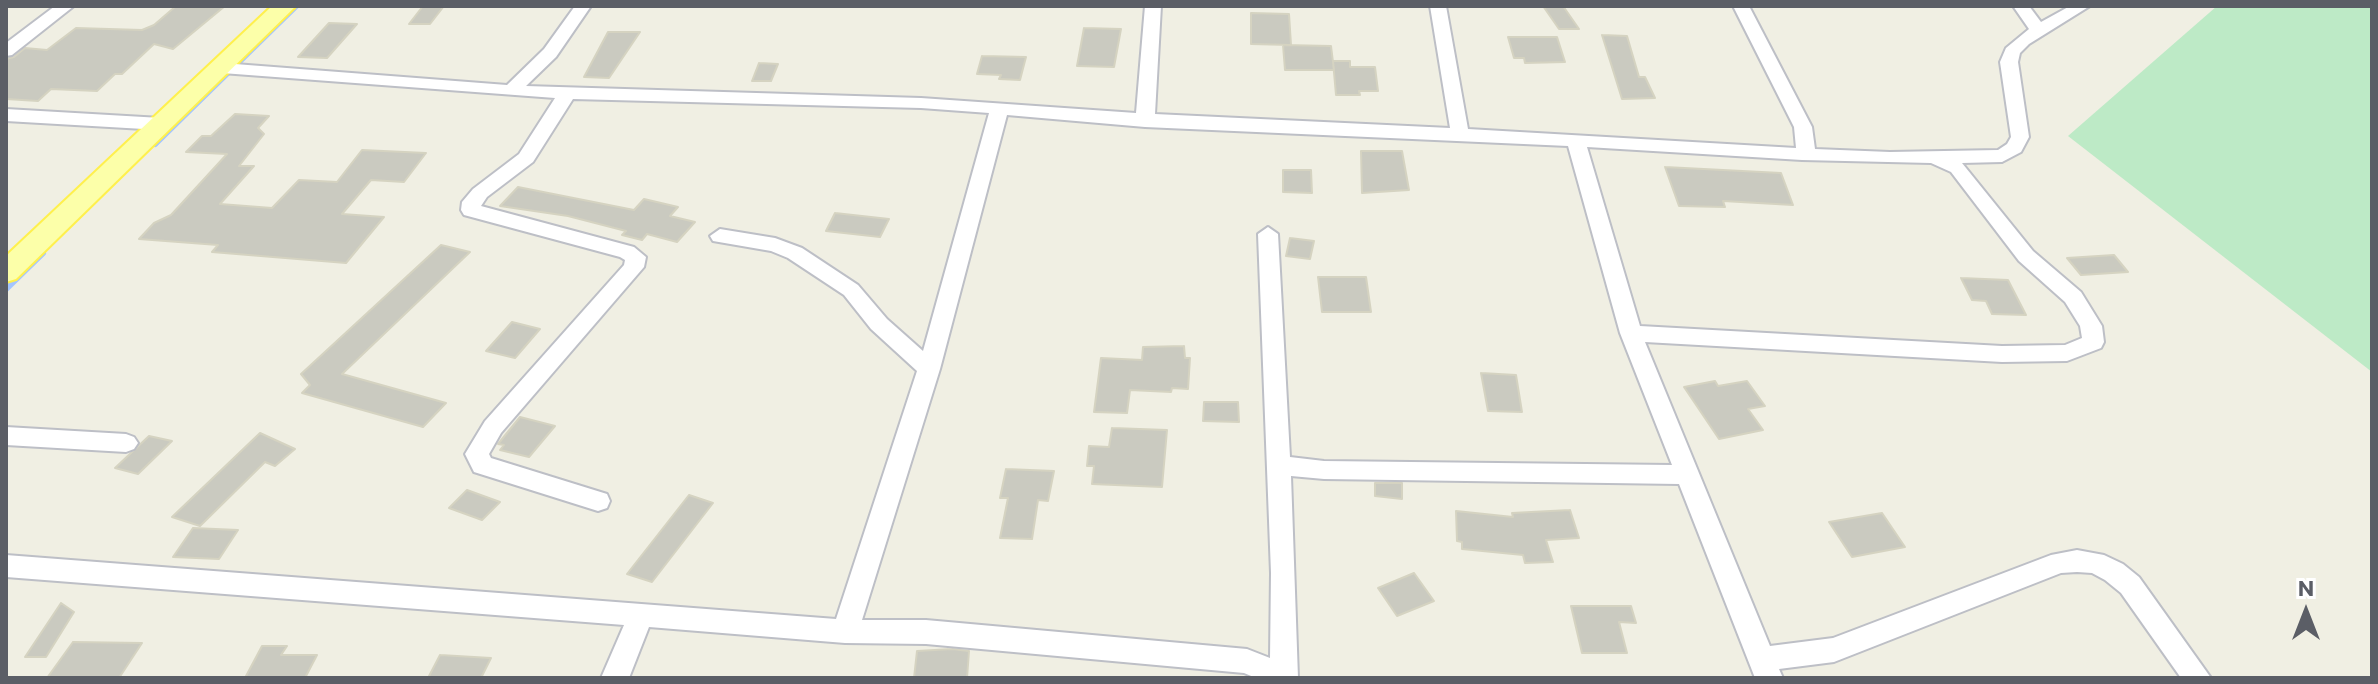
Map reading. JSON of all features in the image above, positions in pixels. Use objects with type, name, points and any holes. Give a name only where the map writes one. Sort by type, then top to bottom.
[{"type":"main road","points":[[6,272],[285,6]]},
{"type":"street","points":[[6,51],[66,6]]},
{"type":"street","points":[[511,91],[550,53],[583,6]]},
{"type":"street","points":[[1145,121],[1153,6]]},
{"type":"street","points":[[1438,6],[1460,134]]},
{"type":"street","points":[[1741,6],[1803,127],[1806,149],[1802,154]]},
{"type":"street","points":[[2021,6],[2039,31]]},
{"type":"street","points":[[222,68],[511,91],[921,103],[1145,121],[1460,134],[1802,154],[2002,156],[2014,148],[2020,137],[2009,62],[2012,52],[2023,40],[2082,6]]},
{"type":"street","points":[[568,93],[526,158],[480,193],[472,202],[471,210],[627,252],[636,257],[634,267],[493,427],[477,454],[482,465],[598,501]]},
{"type":"street","points":[[845,631],[929,369],[999,110]]},
{"type":"street","points":[[6,115],[161,124]]},
{"type":"street","points":[[1576,141],[1631,333],[1765,668],[1834,650],[2060,563],[2077,561],[2095,563],[2114,572],[2130,585],[2197,678]]},
{"type":"street","points":[[1631,333],[2002,354],[2067,353],[2093,342],[2091,326],[2073,297],[2026,256],[1958,168],[1932,157]]},
{"type":"street","points":[[6,566],[845,631],[926,632],[1247,661],[1283,677],[1284,573],[1268,234]]},
{"type":"street","points":[[720,236],[775,245],[795,253],[851,290],[879,324],[929,369]]},
{"type":"street","points":[[6,436],[126,443]]},
{"type":"street","points":[[1278,465],[1324,470],[1688,475]]},
{"type":"street","points":[[615,678],[642,613]]},
{"type":"green space","points":[[2217,6],[2372,6],[2372,372],[2068,136]]},
{"type":"building","points":[[176,6],[225,6],[173,49],[154,44],[122,74],[115,74],[97,91],[51,89],[38,101],[6,99],[6,59],[25,48],[47,50],[76,28],[142,30],[154,25]]},
{"type":"building","points":[[423,6],[444,6],[430,24],[409,24]]},
{"type":"building","points":[[1543,6],[1563,6],[1579,29],[1559,29]]},
{"type":"building","points":[[1251,13],[1289,14],[1291,45],[1251,44]]},
{"type":"building","points":[[329,23],[357,24],[327,58],[298,57]]},
{"type":"building","points":[[1084,28],[1121,29],[1114,67],[1077,66]]},
{"type":"building","points":[[608,32],[640,32],[609,78],[584,77]]},
{"type":"building","points":[[1602,35],[1627,36],[1639,77],[1645,77],[1655,98],[1622,99]]},
{"type":"building","points":[[1508,37],[1557,37],[1565,62],[1525,63],[1524,58],[1514,58]]},
{"type":"building","points":[[1283,45],[1331,46],[1334,70],[1285,70]]},
{"type":"building","points":[[982,56],[1026,57],[1020,80],[977,74]]},
{"type":"building","points":[[1333,61],[1350,61],[1350,67],[1375,67],[1378,91],[1336,95]]},
{"type":"building","points":[[759,63],[778,64],[771,81],[752,81]]},
{"type":"building","points":[[235,114],[269,116],[258,128],[264,134],[239,166],[254,166],[220,204],[272,208],[299,180],[337,182],[362,150],[426,153],[404,182],[371,180],[342,214],[384,217],[346,263],[212,252],[218,245],[139,239],[154,223],[171,215],[227,154],[186,152],[202,136],[211,136]]},
{"type":"building","points":[[1361,151],[1402,151],[1409,190],[1362,193]]},
{"type":"building","points":[[1665,167],[1781,173],[1793,205],[1723,201],[1725,207],[1679,206]]},
{"type":"building","points":[[1283,170],[1311,170],[1312,193],[1283,192]]},
{"type":"building","points":[[518,187],[634,210],[644,199],[678,207],[670,216],[695,222],[677,242],[647,234],[642,240],[622,235],[626,231],[568,216],[500,206]]},
{"type":"building","points":[[835,213],[889,219],[880,237],[826,231]]},
{"type":"building","points":[[1290,238],[1314,241],[1310,259],[1286,256]]},
{"type":"building","points":[[441,245],[470,252],[342,374],[446,403],[423,427],[302,393],[310,385],[301,374]]},
{"type":"building","points":[[2114,255],[2128,272],[2081,275],[2067,258]]},
{"type":"building","points":[[1318,277],[1366,277],[1371,312],[1322,312]]},
{"type":"building","points":[[1961,278],[2008,280],[2026,315],[1992,314],[1986,301],[1972,300]]},
{"type":"building","points":[[512,322],[540,329],[515,358],[486,351]]},
{"type":"building","points":[[1184,346],[1185,358],[1190,358],[1188,389],[1172,388],[1171,392],[1130,390],[1127,413],[1094,412],[1101,358],[1142,360],[1143,347]]},
{"type":"building","points":[[1481,373],[1516,375],[1522,412],[1488,411]]},
{"type":"building","points":[[1715,381],[1718,386],[1747,381],[1765,406],[1748,409],[1763,430],[1719,439],[1684,387]]},
{"type":"building","points":[[1204,402],[1238,402],[1239,422],[1203,421]]},
{"type":"building","points":[[520,417],[555,426],[529,457],[500,450],[504,445],[498,444]]},
{"type":"building","points":[[1112,428],[1167,430],[1162,487],[1092,484],[1094,466],[1087,466],[1089,446],[1109,447]]},
{"type":"building","points":[[260,433],[295,449],[275,466],[265,462],[200,526],[172,517]]},
{"type":"building","points":[[149,436],[172,441],[138,474],[115,468]]},
{"type":"building","points":[[1006,469],[1054,471],[1048,501],[1038,500],[1032,539],[1000,538],[1008,498],[1000,498]]},
{"type":"building","points":[[1375,483],[1402,483],[1402,499],[1375,496]]},
{"type":"building","points":[[467,490],[500,502],[482,520],[449,508]]},
{"type":"building","points":[[689,495],[713,503],[652,582],[627,574]]},
{"type":"building","points":[[1570,510],[1579,538],[1546,540],[1553,562],[1525,563],[1523,555],[1462,549],[1462,542],[1457,541],[1456,511],[1513,517],[1512,513]]},
{"type":"building","points":[[1882,513],[1905,547],[1852,557],[1829,522]]},
{"type":"building","points":[[193,528],[238,530],[219,559],[173,557]]},
{"type":"building","points":[[1414,573],[1434,601],[1397,616],[1378,588]]},
{"type":"building","points":[[61,603],[74,612],[46,657],[25,657]]},
{"type":"building","points":[[1571,606],[1631,606],[1636,623],[1619,622],[1627,653],[1582,653]]},
{"type":"building","points":[[73,642],[142,643],[119,678],[47,678]]},
{"type":"building","points":[[262,646],[287,646],[281,655],[317,655],[305,678],[245,678]]},
{"type":"building","points":[[917,651],[969,651],[967,678],[914,678]]},
{"type":"building","points":[[440,655],[491,658],[481,678],[428,678]]},
{"type":"waterway","points":[[155,144],[296,6]]},
{"type":"waterway","points":[[6,289],[43,253]]}]
